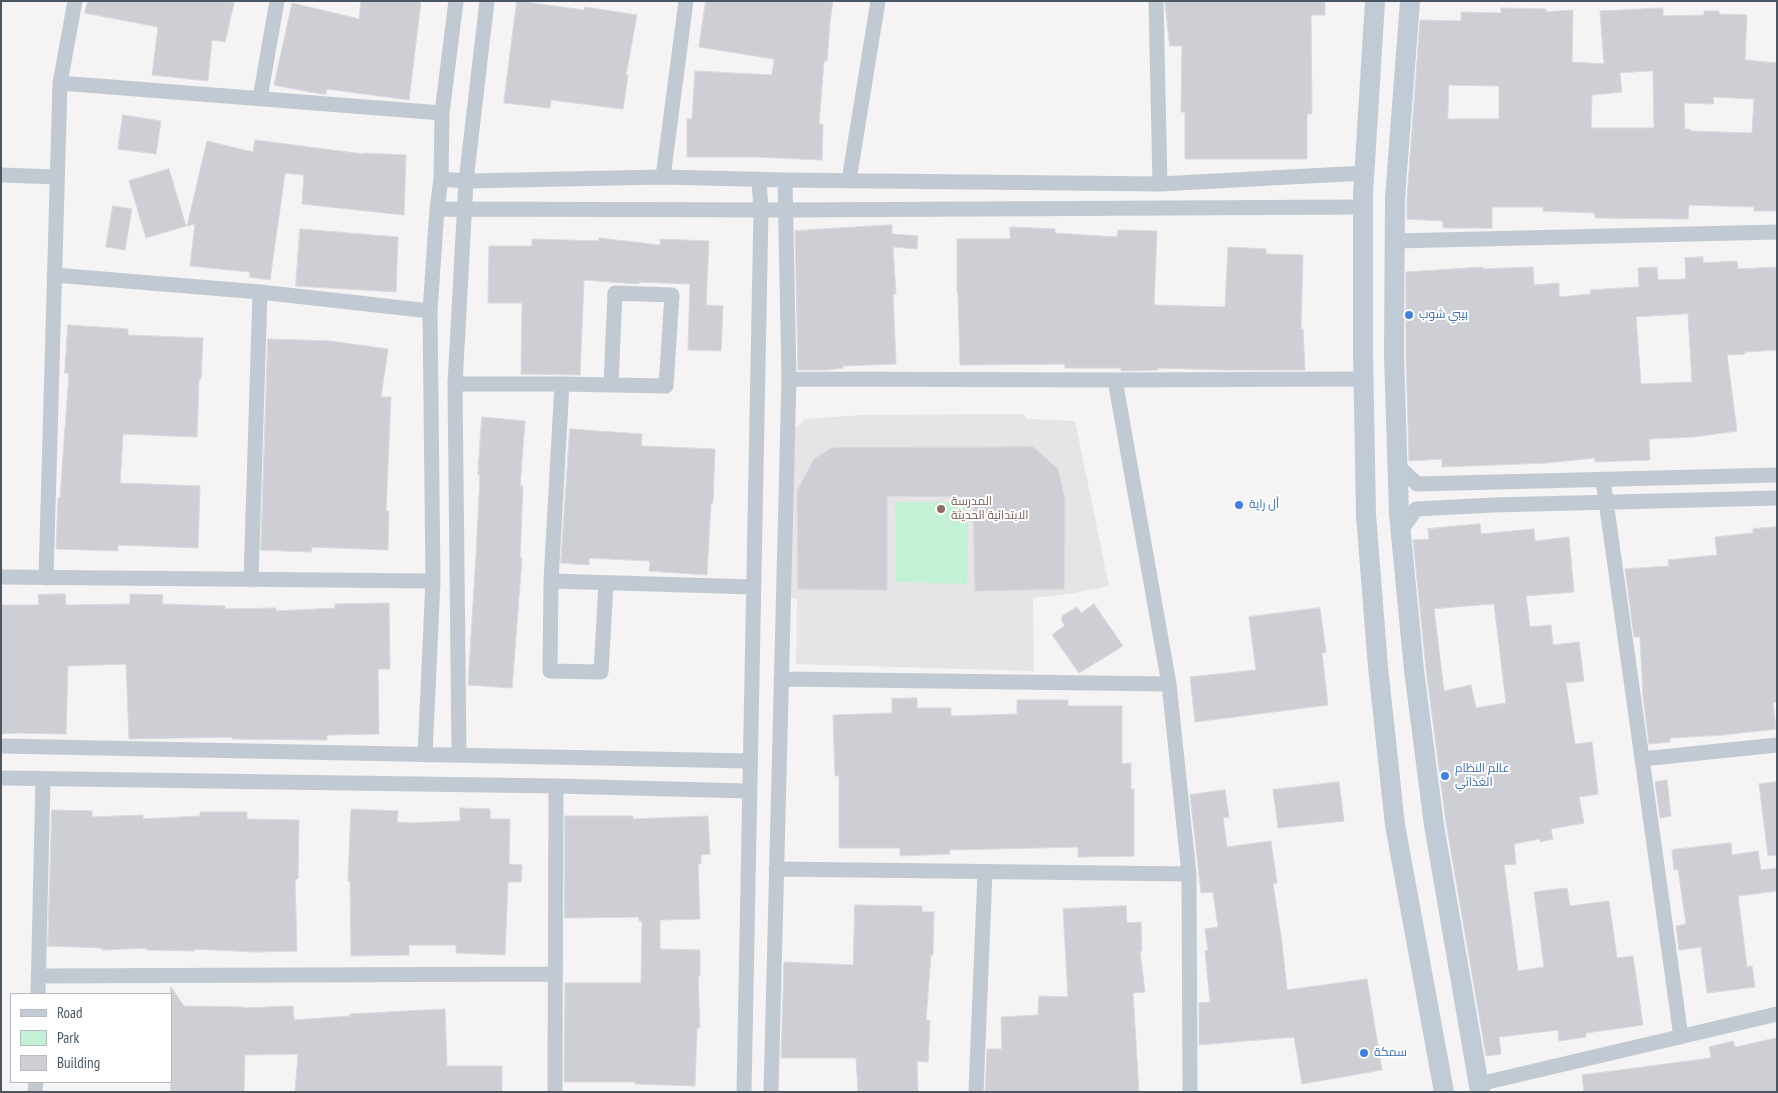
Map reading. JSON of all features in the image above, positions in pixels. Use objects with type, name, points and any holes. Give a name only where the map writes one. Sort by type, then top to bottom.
[{"type":"main road","points":[[1375,1],[1363,207],[1366,515],[1378,667],[1394,815],[1444,1092]]},
{"type":"main road","points":[[1410,1],[1395,198],[1394,355],[1400,532],[1414,670],[1434,824],[1480,1088]]},
{"type":"street","points":[[46,578],[60,83],[75,1]]},
{"type":"street","points":[[260,98],[277,1]]},
{"type":"street","points":[[425,755],[433,581],[430,311],[441,179],[442,113],[456,1]]},
{"type":"street","points":[[459,755],[455,384],[466,181],[487,1]]},
{"type":"street","points":[[663,177],[686,1]]},
{"type":"street","points":[[849,180],[878,1]]},
{"type":"street","points":[[1156,1],[1160,184]]},
{"type":"street","points":[[60,83],[442,113]]},
{"type":"street","points":[[441,179],[466,181],[663,177],[759,180],[1160,184],[1364,173]]},
{"type":"street","points":[[1,175],[57,177]]},
{"type":"street","points":[[744,1092],[748,791],[761,210],[759,180]]},
{"type":"street","points":[[770,1092],[789,379],[785,180]]},
{"type":"street","points":[[437,209],[786,210],[1363,207]]},
{"type":"street","points":[[1395,241],[1777,232]]},
{"type":"street","points":[[54,275],[260,292],[430,311]]},
{"type":"street","points":[[251,580],[260,292]]},
{"type":"street","points":[[455,384],[666,386],[672,295],[616,293],[611,384]]},
{"type":"street","points":[[789,379],[1364,379]]},
{"type":"street","points":[[1116,380],[1169,684],[1189,874],[1190,1092]]},
{"type":"street","points":[[562,384],[552,581],[550,671],[601,672],[606,583]]},
{"type":"street","points":[[1397,465],[1417,484],[1777,475]]},
{"type":"street","points":[[1603,480],[1681,1037]]},
{"type":"street","points":[[1400,532],[1416,509],[1777,498]]},
{"type":"street","points":[[1,577],[433,581]]},
{"type":"street","points":[[552,581],[753,587]]},
{"type":"street","points":[[781,679],[1169,684]]},
{"type":"street","points":[[1642,758],[1777,745]]},
{"type":"street","points":[[1,746],[749,761]]},
{"type":"street","points":[[1,778],[556,786],[748,791]]},
{"type":"street","points":[[38,993],[43,779]]},
{"type":"street","points":[[555,1092],[556,786]]},
{"type":"street","points":[[776,869],[1189,874]]},
{"type":"street","points":[[976,1092],[985,872]]},
{"type":"street","points":[[38,976],[556,974]]},
{"type":"street","points":[[1480,1088],[1777,1014]]},
{"type":"shaded area","name":"المدرسة الابتدائية الحديثة","points":[[1023,414],[1028,419],[1075,421],[1109,586],[1068,594],[1033,598],[1034,671],[796,664],[797,599],[787,598],[792,431],[805,419],[863,415]]},
{"type":"green space","points":[[895,502],[968,502],[967,584],[896,582]]},
{"type":"building","points":[[88,1],[225,1],[234,3],[225,42],[212,40],[208,81],[152,75],[158,27],[85,13]]},
{"type":"building","points":[[361,1],[421,1],[409,100],[327,89],[326,94],[321,94],[274,85],[292,3],[359,19]]},
{"type":"building","points":[[517,1],[584,10],[585,7],[637,15],[626,75],[628,75],[623,109],[551,100],[550,108],[504,103]]},
{"type":"building","points":[[706,1],[833,1],[827,61],[824,61],[819,124],[823,124],[822,160],[756,157],[687,157],[687,119],[692,119],[695,71],[772,75],[774,59],[699,47]]},
{"type":"building","points":[[1165,1],[1325,1],[1325,15],[1311,15],[1312,114],[1307,114],[1307,159],[1185,159],[1185,112],[1181,112],[1182,46],[1170,46]]},
{"type":"building","points":[[1501,8],[1546,9],[1546,12],[1573,10],[1572,62],[1604,64],[1600,11],[1663,8],[1663,16],[1704,15],[1704,11],[1719,11],[1719,14],[1747,15],[1745,60],[1777,63],[1777,211],[1754,211],[1754,207],[1689,205],[1688,219],[1595,218],[1595,213],[1543,211],[1543,207],[1492,207],[1492,228],[1443,228],[1443,221],[1407,219],[1420,20],[1461,21],[1461,12],[1501,13]],"holes":[[[1653,71],[1654,128],[1591,128],[1592,95],[1622,92],[1620,73]],[[1449,85],[1499,86],[1499,119],[1448,119]],[[1714,97],[1754,99],[1752,133],[1690,131],[1690,129],[1685,129],[1684,103],[1713,104]]]},
{"type":"building","points":[[123,115],[161,121],[156,154],[118,149]]},
{"type":"building","points":[[255,140],[363,154],[406,155],[404,215],[302,204],[304,175],[285,173],[270,280],[249,277],[250,272],[190,266],[195,224],[187,226],[207,141],[253,152]]},
{"type":"building","points":[[169,169],[186,226],[146,238],[129,181]]},
{"type":"building","points":[[113,206],[132,209],[125,250],[106,247]]},
{"type":"building","points":[[892,225],[892,234],[918,236],[917,249],[893,247],[896,294],[893,294],[896,364],[843,366],[843,368],[827,370],[798,370],[795,231]]},
{"type":"building","points":[[1010,227],[1055,229],[1055,233],[1117,237],[1118,230],[1157,231],[1154,305],[1225,307],[1228,247],[1266,249],[1266,254],[1303,255],[1301,329],[1303,329],[1305,370],[1158,368],[1158,370],[1121,371],[1121,368],[1065,368],[1065,364],[960,365],[957,239],[1010,239]]},
{"type":"building","points":[[300,229],[398,237],[396,292],[296,286]]},
{"type":"building","points":[[599,238],[660,245],[660,239],[709,241],[706,305],[723,306],[721,351],[688,350],[690,284],[639,282],[639,284],[584,280],[580,375],[521,374],[522,303],[488,303],[489,246],[532,246],[532,239],[599,241]]},
{"type":"building","points":[[1703,257],[1703,263],[1737,261],[1738,269],[1777,267],[1777,350],[1727,355],[1737,431],[1694,437],[1649,439],[1650,460],[1595,462],[1595,458],[1546,463],[1442,467],[1442,459],[1409,461],[1406,272],[1483,267],[1483,269],[1533,267],[1534,285],[1559,283],[1559,297],[1591,294],[1590,290],[1639,287],[1638,268],[1657,267],[1658,280],[1686,279],[1685,258]],"holes":[[[1688,314],[1692,382],[1641,384],[1636,317]]]},
{"type":"building","points":[[68,325],[128,329],[128,335],[203,338],[201,379],[199,379],[197,437],[123,434],[120,483],[200,486],[198,548],[118,545],[118,551],[56,549],[58,498],[60,498],[69,373],[65,373]]},
{"type":"building","points":[[268,339],[330,341],[388,349],[381,397],[391,397],[386,511],[389,511],[388,550],[312,547],[311,552],[261,550]]},
{"type":"building","points":[[482,417],[525,421],[520,486],[523,486],[520,558],[522,558],[512,688],[468,685]]},
{"type":"building","points":[[570,429],[642,434],[641,446],[715,449],[707,575],[649,571],[650,561],[589,558],[589,565],[561,563]]},
{"type":"building","points":[[1033,447],[1058,469],[1065,500],[1064,589],[975,591],[973,497],[887,496],[887,590],[798,589],[797,491],[814,459],[831,448]]},
{"type":"building","points":[[1480,524],[1481,534],[1534,529],[1535,541],[1569,537],[1574,592],[1526,596],[1530,627],[1551,625],[1553,645],[1579,642],[1584,681],[1566,683],[1575,744],[1592,742],[1598,794],[1579,797],[1584,823],[1551,829],[1553,839],[1540,842],[1540,839],[1514,844],[1516,864],[1504,865],[1518,971],[1544,967],[1534,892],[1567,888],[1570,906],[1609,901],[1617,958],[1633,956],[1643,1025],[1586,1033],[1586,1037],[1559,1041],[1558,1030],[1499,1037],[1501,1054],[1486,1056],[1446,823],[1426,669],[1413,540],[1429,539],[1428,529]],"holes":[[[1494,604],[1506,703],[1476,708],[1471,685],[1444,691],[1434,609]]]},
{"type":"building","points":[[1777,527],[1777,702],[1773,702],[1776,729],[1670,738],[1670,742],[1649,744],[1643,697],[1640,637],[1634,637],[1625,569],[1669,566],[1668,560],[1717,555],[1715,537],[1753,533],[1753,529]]},
{"type":"building","points":[[65,594],[66,605],[130,604],[130,594],[163,595],[162,604],[225,606],[225,609],[276,608],[276,611],[335,608],[335,604],[389,603],[390,669],[378,669],[379,734],[327,735],[327,740],[232,739],[232,737],[129,739],[126,664],[68,666],[66,734],[1,734],[1,605],[39,605],[38,595]]},
{"type":"building","points":[[1094,604],[1123,646],[1079,673],[1052,635],[1065,625],[1062,622],[1062,616],[1077,607],[1081,613]]},
{"type":"building","points":[[1320,608],[1326,652],[1322,653],[1328,705],[1195,722],[1190,677],[1256,670],[1249,617]]},
{"type":"building","points":[[917,698],[917,708],[951,708],[951,716],[1017,714],[1017,700],[1068,700],[1068,706],[1122,706],[1122,764],[1131,763],[1131,789],[1134,789],[1134,856],[1078,857],[1078,847],[949,850],[950,854],[900,856],[900,848],[839,848],[839,776],[835,776],[833,715],[892,713],[892,699]]},
{"type":"building","points":[[1667,780],[1671,816],[1660,818],[1655,782]]},
{"type":"building","points":[[1339,782],[1344,821],[1278,828],[1273,790]]},
{"type":"building","points":[[1777,782],[1777,855],[1768,856],[1759,784]]},
{"type":"building","points":[[1225,790],[1229,817],[1223,818],[1227,847],[1271,841],[1277,883],[1273,884],[1287,990],[1367,979],[1382,1070],[1302,1084],[1294,1037],[1199,1045],[1199,1003],[1210,1002],[1205,951],[1208,950],[1205,929],[1218,927],[1213,892],[1201,893],[1190,795]]},
{"type":"building","points":[[460,808],[490,809],[490,819],[510,819],[509,864],[522,865],[521,882],[508,882],[505,955],[456,953],[456,945],[409,945],[409,955],[351,956],[350,881],[348,881],[351,809],[398,811],[397,822],[411,823],[460,821]]},
{"type":"building","points":[[52,810],[92,811],[92,817],[143,815],[143,819],[200,816],[200,812],[247,812],[247,819],[299,820],[298,879],[295,879],[297,951],[255,952],[194,949],[194,951],[147,950],[147,948],[102,950],[102,948],[48,946]]},
{"type":"building","points":[[565,816],[633,816],[633,819],[708,816],[710,854],[701,855],[701,864],[698,864],[700,919],[660,920],[660,949],[700,950],[700,976],[698,976],[700,1028],[697,1028],[695,1086],[635,1084],[635,1082],[564,1082],[565,983],[641,983],[642,921],[639,921],[639,917],[565,918]]},
{"type":"building","points":[[1731,843],[1732,855],[1758,851],[1761,870],[1777,868],[1777,891],[1738,896],[1747,967],[1752,966],[1755,987],[1707,993],[1701,947],[1679,950],[1676,926],[1686,924],[1678,869],[1674,870],[1672,850]]},
{"type":"building","points":[[855,905],[922,906],[922,912],[934,912],[933,955],[931,955],[926,1020],[930,1021],[928,1062],[917,1061],[918,1092],[858,1092],[856,1058],[781,1058],[784,962],[853,965]]},
{"type":"building","points":[[1126,906],[1127,923],[1141,922],[1142,951],[1140,951],[1145,992],[1133,993],[1139,1092],[985,1092],[987,1049],[1002,1049],[1001,1017],[1038,1015],[1039,996],[1068,997],[1063,909]]},
{"type":"building","points":[[171,987],[184,1006],[244,1008],[293,1006],[294,1020],[350,1016],[350,1014],[445,1009],[447,1066],[502,1066],[502,1092],[295,1092],[298,1054],[245,1055],[244,1092],[171,1092]]},
{"type":"building","points":[[1777,1038],[1777,1092],[1584,1092],[1582,1075],[1711,1058],[1709,1047],[1733,1041],[1735,1047]]},
{"type":"place","name":"بيبي شوب","points":[[1409,315]]},
{"type":"place","name":"أل راية","points":[[1239,505]]},
{"type":"place","name":"المدرسة الابتدائية الحديثة","points":[[941,509]]},
{"type":"place","name":"عالم النظام الغذائي","points":[[1445,776]]},
{"type":"place","name":"سمكة","points":[[1364,1053]]}]
